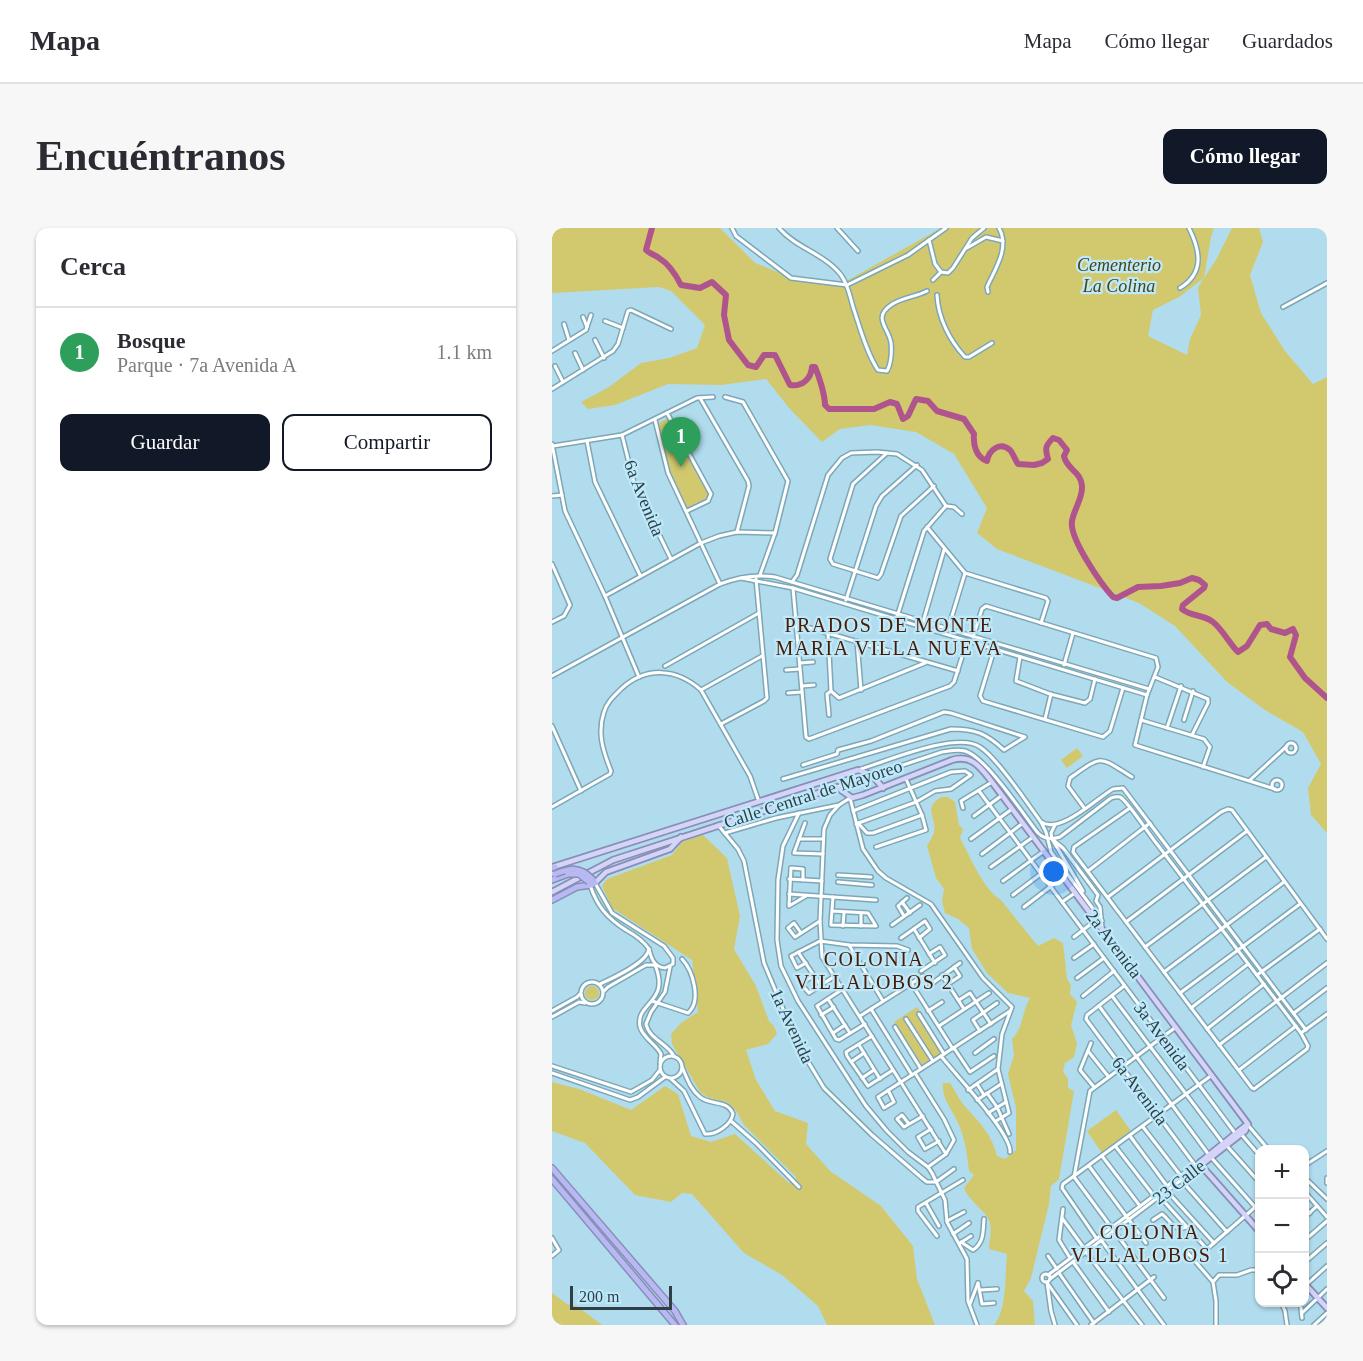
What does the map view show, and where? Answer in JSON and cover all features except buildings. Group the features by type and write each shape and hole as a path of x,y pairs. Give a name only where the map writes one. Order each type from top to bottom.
{"highway":[{"path":"553,872 578,868 584,871 592,882"},
{"path":"553,872 579,874 592,882"},
{"path":"552,900 578,886 592,882"},
{"path":"552,1168 675,1311 683,1325"},
{"path":"552,1179 675,1325"}],"main road":[{"name":"2a Avenida","path":"906,779 957,758 972,761 982,769 1247,1123"},
{"path":"858,770 872,775 883,788"},
{"name":"Calle Central de Mayoreo","path":"553,872 858,770"},
{"path":"837,787 851,798 906,779"},
{"name":"Calle Central de Mayoreo","path":"552,892 613,860 837,787"},
{"path":"592,882 606,872 670,849 681,837"},
{"name":"23 Calle","path":"1198,1164 1238,1134 1247,1123"},
{"name":"6a Avenida","path":"1198,1164 1255,1227"},
{"path":"1309,1289 1327,1308"}],"street":[{"path":"732,228 736,236 791,278 847,285 908,255 946,228"},
{"path":"779,228 786,236 811,251 840,274 847,285 861,333 878,370 886,371 890,364 891,343 882,321 884,311 893,303 927,291"},
{"path":"837,228 858,251"},
{"path":"929,240 935,264 941,272 948,273 972,238 984,228"},
{"path":"988,292 987,287 1003,253 1003,241 999,228"},
{"path":"1180,288 1194,275 1199,258 1198,249 1189,228"},
{"path":"965,249 986,237 1003,241"},
{"path":"933,280 941,272"},
{"path":"1282,306 1327,283"},
{"path":"937,295 938,310 953,344 965,357 969,357 992,343"},
{"path":"552,389 603,358 615,348 628,311 632,310 670,329"},
{"path":"552,351 587,329 591,315"},
{"path":"583,317 587,329"},
{"path":"605,321 623,328"},
{"path":"564,324 569,340"},
{"path":"595,340 603,358"},
{"path":"575,353 583,370"},
{"path":"555,366 563,382"},
{"path":"639,676 565,511 552,445 622,435 699,398 713,397"},
{"path":"724,397 743,402 788,481 775,533 760,575"},
{"path":"699,398 748,481 749,486 736,532"},
{"path":"666,413 711,491 710,499 686,512"},
{"path":"655,420 664,462 720,584"},
{"name":"6a Avenida","path":"622,435 634,483 671,559"},
{"path":"587,441 596,482 640,575"},
{"path":"792,582 797,575 828,475 838,462 852,453 888,453 904,457 916,465 946,505 954,507 962,514"},
{"path":"888,453 853,484 832,552 831,563 878,578 901,516 934,486"},
{"path":"844,604 876,506 882,496 916,465"},
{"path":"552,496 562,495"},
{"path":"897,620 927,527 946,505"},
{"path":"927,527 965,573 1046,598 1048,601 1041,623"},
{"path":"605,596 701,543 736,532 775,533"},
{"path":"923,622 944,550"},
{"path":"552,564 570,601 570,609 564,616 552,622"},
{"path":"946,634 965,573"},
{"path":"552,676 720,584 760,575 775,577 846,598 1095,677 1149,689"},
{"path":"797,575 800,585"},
{"path":"721,724 767,698 756,580 753,576"},
{"path":"741,578 793,588 994,650 1064,665 1147,695"},
{"path":"793,588 806,737 809,739 952,684 967,641"},
{"path":"974,637 984,607 1156,658 1158,667 1147,695 1135,741 1137,747 1275,789"},
{"path":"665,666 759,613"},
{"path":"796,624 958,671"},
{"path":"828,633 831,691 842,698 927,662"},
{"path":"1064,665 1073,633"},
{"path":"857,641 861,690"},
{"path":"994,650 981,699 1103,737 1110,731 1123,688"},
{"path":"1021,654 1016,681 1051,694 1083,703 1088,702 1095,677"},
{"path":"701,690 762,656"},
{"path":"800,663 813,662"},
{"path":"786,670 800,669"},
{"path":"552,807 610,774 601,738 605,709 611,698 626,684 639,676 663,672 691,681 701,690 750,776 758,799"},
{"path":"1154,676 1208,699 1192,735"},
{"path":"802,686 814,685"},
{"path":"1167,728 1181,686"},
{"path":"829,715 827,694 831,691"},
{"path":"1184,720 1192,691"},
{"path":"788,693 802,692"},
{"path":"1045,719 1051,694"},
{"path":"783,779 951,729 970,729 1006,750 1025,737 944,712 803,765"},
{"path":"1141,720 1192,735 1207,742 1210,747 1203,767"},
{"path":"553,729 581,791"},
{"path":"920,739 923,749"},
{"path":"858,770 956,741 980,746 993,759 1041,822 1049,839 1102,921"},
{"path":"1250,780 1287,746"},
{"name":"Calle Central de Mayoreo","path":"837,787 942,752 966,751 982,761 1038,833 1049,839"},
{"path":"813,755 822,769"},
{"path":"1085,809 1068,786 1068,782 1070,778 1094,761 1103,760 1132,777"},
{"path":"853,811 958,770 970,775 951,789 935,791 916,802 857,824"},
{"path":"876,847 926,830 906,779"},
{"path":"963,808 961,801 992,782"},
{"path":"1041,822 1047,826 1055,825 1074,816 1110,791 1120,788 1125,790 1306,1030"},
{"name":"3a Avenida","path":"979,791 1199,1084 1238,1134 1255,1151"},
{"path":"974,816 1002,795"},
{"path":"1049,839 1060,837 1111,798 1116,796 1123,799 1130,808 1144,828 1296,1026 1308,1047 1253,1089 1073,852 1074,847 1130,808"},
{"path":"725,833 839,805 851,798 863,849 878,871 931,904 964,954 983,978 1010,1004 1011,1010 1002,1034 998,1069 1009,1113 996,1121"},
{"path":"839,805 827,819 823,839 820,921 822,957 946,1154"},
{"path":"1108,897 1228,808 1232,810 1327,939"},
{"path":"971,839 1012,809"},
{"path":"799,813 783,846 778,880 777,940 781,966 798,1001 866,1106 908,1152 928,1167 942,1192 947,1221 968,1265 967,1295 977,1325"},
{"path":"857,824 867,832 873,833 922,815"},
{"path":"1074,816 1078,823"},
{"path":"805,823 794,853 823,854"},
{"path":"982,854 1023,823"},
{"path":"1088,871 1150,823"},
{"name":"1a Avenida","path":"718,824 740,852 746,865 766,968 798,1045 821,1084 872,1135 923,1179 927,1182 936,1182"},
{"path":"1055,825 1049,839 1051,852 1091,902"},
{"path":"1126,922 1247,831"},
{"path":"991,867 1033,837"},
{"path":"799,839 823,839"},
{"path":"1049,839 1063,848 1098,895 1096,901 1100,907 1103,929"},
{"path":"1003,881 1044,851"},
{"path":"1145,947 1266,858"},
{"path":"1013,895 1054,864"},
{"path":"803,880 802,868 790,868 790,907 807,896"},
{"path":"838,875 871,877"},
{"path":"863,877 863,884"},
{"path":"1024,907 1064,877"},
{"path":"789,879 822,881"},
{"path":"592,882 612,913 669,952 674,961 670,967 665,992 647,1018 647,1028 681,1062 691,1087 699,1096 730,1108 733,1114 731,1121 713,1134 705,1134 684,1091 671,1079 665,1077 660,1070 661,1057 658,1049 645,1036 640,1026 641,1016 652,1001 660,984 656,965 649,949 642,940 606,916 597,903 592,882"},
{"path":"838,882 872,885"},
{"path":"1164,972 1284,882"},
{"path":"1062,902 1075,892"},
{"path":"789,894 876,900"},
{"path":"831,911 868,914 876,926 831,925 831,911 833,897"},
{"path":"903,915 898,906 907,898"},
{"path":"902,902 909,911"},
{"path":"1180,993 1300,903"},
{"path":"892,925 920,905"},
{"path":"843,926 844,912"},
{"path":"861,913 861,927"},
{"path":"1074,937 1095,920"},
{"path":"801,933 794,923 788,927 794,937 801,933 820,921"},
{"path":"901,938 925,921 930,928 919,938"},
{"path":"914,929 935,963"},
{"path":"1257,975 1320,929"},
{"path":"806,963 797,968 790,957 820,941 849,945 897,946 908,950"},
{"path":"1074,958 1094,944"},
{"path":"849,945 883,1001"},
{"path":"860,1016 911,983 945,955 938,947 929,954"},
{"path":"600,984 642,961 649,949"},
{"path":"798,952 821,986"},
{"path":"1077,978 1104,958"},
{"path":"652,1001 688,1013 694,1006 690,970 682,959"},
{"path":"930,985 960,963"},
{"path":"1219,1045 1327,963"},
{"path":"1191,1008 1248,964"},
{"path":"552,1017 579,1002 598,1002 608,987 646,965 670,967"},
{"path":"948,984 960,976 954,967"},
{"path":"1083,996 1114,971"},
{"path":"814,975 802,983 809,993 835,976"},
{"path":"942,975 965,1009"},
{"path":"552,1011 577,997 586,983 593,981 600,984 603,993"},
{"path":"911,983 970,1072 994,1056"},
{"path":"1207,1029 1264,984"},
{"path":"1124,986 1099,1006 1210,1156 1255,1206"},
{"path":"1294,1013 1327,988"},
{"path":"843,990 817,1006 837,1040 865,1024"},
{"path":"580,992 582,999 587,1003"},
{"path":"959,1000 970,993 991,1024"},
{"path":"939,1026 988,993"},
{"path":"1112,996 1225,1144 1255,1177"},
{"path":"828,999 850,1033"},
{"path":"928,1011 942,1002"},
{"path":"980,1031 973,1020 997,1003"},
{"name":"6a Avenida","path":"1099,1006 1085,1017 1158,1116 1198,1164"},
{"path":"821,1015 834,1007"},
{"path":"871,1009 944,1119 954,1140 946,1154 928,1167"},
{"path":"888,1090 894,1102 884,1108 877,1098 888,1090 991,1024 1011,1010"},
{"path":"919,1014 942,1055 968,1090 996,1121 1010,1146 1010,1152"},
{"path":"1301,1033 1327,1014"},
{"path":"906,1019 933,1062"},
{"path":"833,1033 845,1025"},
{"path":"1239,1070 1296,1026"},
{"path":"895,1027 921,1069"},
{"path":"1164,1298 1153,1279 1112,1230 1074,1176 1088,1093 1176,1027"},
{"path":"872,1036 846,1054 868,1086 893,1070"},
{"path":"975,1053 994,1039"},
{"path":"1090,1043 1080,1069 1094,1087"},
{"path":"859,1045 879,1079"},
{"path":"1088,1050 1108,1076"},
{"path":"851,1062 864,1053"},
{"path":"660,1063 665,1058 674,1056"},
{"path":"552,1066 631,1092 652,1080 660,1070"},
{"path":"671,1079 679,1075 682,1067"},
{"path":"558,1075 562,1074 563,1069"},
{"path":"968,1090 998,1069"},
{"path":"862,1078 874,1070"},
{"path":"552,1073 630,1100 638,1097 665,1077"},
{"path":"574,1081 573,1077 577,1073"},
{"path":"1164,1325 1099,1240 1062,1186 1212,1075"},
{"path":"977,1084 997,1107 1009,1134"},
{"path":"977,1100 1001,1084"},
{"path":"988,1113 1006,1102"},
{"path":"909,1124 923,1116"},
{"path":"731,1121 799,1187"},
{"name":"2a Avenida","path":"1247,1123 1266,1145"},
{"path":"1143,1126 1181,1178 1227,1232"},
{"path":"931,1129 918,1137 918,1140 926,1149 939,1141"},
{"path":"1130,1136 1167,1189 1215,1244"},
{"path":"1116,1147 1154,1196"},
{"path":"1309,1163 1327,1151"},
{"path":"1102,1156 1140,1206"},
{"name":"23 Calle","path":"1128,1218 1140,1206 1167,1189 1198,1164"},
{"path":"1089,1166 1146,1243"},
{"path":"936,1182 954,1169"},
{"path":"937,1236 918,1207 963,1180"},
{"path":"1309,1181 1327,1199"},
{"name":"23 Calle","path":"1048,1280 1128,1218 1160,1197 1167,1189"},
{"path":"1323,1195 1327,1191"},
{"path":"1309,1196 1327,1219 1309,1236"},
{"path":"1160,1197 1207,1249 1255,1208"},
{"path":"926,1203 939,1226"},
{"path":"1310,1213 1317,1206"},
{"path":"1064,1209 1059,1242 1109,1312"},
{"path":"947,1221 964,1212"},
{"path":"1153,1220 1161,1214 1174,1227 1182,1229 1186,1227"},
{"path":"1062,1218 1142,1325"},
{"path":"959,1243 973,1250 980,1246 984,1219"},
{"path":"952,1234 969,1223"},
{"path":"959,1243 971,1236"},
{"path":"552,1238 557,1244 558,1253 552,1256"},
{"path":"1309,1259 1327,1243"},
{"path":"1188,1252 1213,1282 1216,1325"},
{"path":"1048,1256 1093,1324 1153,1279"},
{"path":"1309,1282 1327,1266"},
{"path":"1213,1282 1219,1275 1237,1275 1255,1270"},
{"path":"1048,1280 1052,1318 1055,1325"},
{"path":"1048,1280 1077,1325"},
{"path":"969,1305 978,1283 982,1304 994,1303"},
{"path":"980,1290 997,1289"},
{"path":"1302,1313 1327,1289"},
{"path":"1284,1307 1287,1325"},
{"path":"1314,1325 1327,1313"}],"green space":[{"name":"Cementerio La Colina","path":"552,228 720,228 755,263 800,281 841,284 941,228 1214,228 1204,278 1232,228 1259,228 1263,242 1250,275 1261,313 1285,351 1313,384 1327,377 1327,833 1311,815 1308,788 1321,764 1303,732 1265,710 1227,682 1175,626 1139,603 997,549 977,533 987,508 954,454 916,432 870,425 840,429 822,442 790,409 766,379 721,385 668,384 615,405 588,409 581,402 609,387 641,363 669,358 697,348 705,325 671,291 659,287 552,293","holes":["1204,278 1198,288 1201,315 1190,339 1187,355 1148,336 1153,310 1179,297"]},
{"path":"667,419 709,495 704,501 688,508 669,472 658,426 660,422"},
{"path":"1077,748 1083,756 1067,768 1061,760"},
{"path":"941,797 948,797 955,802 959,825 963,829 960,838 989,888 1038,946 1054,938 1063,943 1067,979 1071,985 1070,994 1077,1002 1071,1025 1077,1044 1074,1057 1065,1063 1063,1072 1068,1078 1068,1088 1074,1091 1059,1179 1051,1186 1049,1204 1031,1278 1024,1291 1033,1301 1035,1325 994,1325 1003,1301 1007,1254 989,1249 990,1223 964,1188 974,1175 969,1171 962,1134 945,1099 943,1088 943,1083 950,1083 961,1102 988,1134 997,1156 1005,1159 1016,1150 1016,1108 1008,1074 1014,1055 1012,1039 1016,1035 1030,998 1008,993 987,973 972,949 969,928 958,919 945,913 942,901 944,889 936,878 927,846 934,832 932,805"},
{"path":"703,835 727,858 740,916 734,949 756,986 769,1021 777,1034 768,1044 746,1050 756,1080 775,1111 808,1123 806,1144 830,1171 881,1206 913,1246 917,1279 935,1325 827,1325 818,1306 782,1275 744,1253 692,1194 682,1193 671,1202 635,1195 585,1143 552,1131 552,1082 579,1089 631,1110 665,1086 678,1094 691,1136 711,1142 735,1134 789,1183 797,1178 744,1125 737,1112 727,1102 709,1098 700,1092 672,1044 671,1034 681,1023 698,1012 692,960 612,908 602,886 607,879 672,855 682,842"},
{"path":"589,986 595,986 599,993 595,1000 589,1000 585,996 585,990"},
{"path":"917,1007 945,1052 923,1066 894,1022"},
{"path":"1116,1110 1131,1131 1102,1153 1087,1131"},
{"path":"552,1293 567,1304 577,1306 602,1325 552,1325"}],"waterway":[{"path":"652,228 646,250 666,263 681,285 700,288 712,282 726,295 724,315 729,340 748,365 756,367 764,355 775,355 790,385 798,385 805,381 812,367 815,367 822,386 825,405 829,409 874,409 890,402 897,404 903,419 908,416 916,399 928,401 937,411 964,419 974,434 978,454 987,461 993,450 1002,446 1010,450 1018,464 1042,463 1048,459 1046,450 1048,443 1053,438 1059,440 1067,450 1065,460 1079,477 1082,486 1072,521 1075,538 1094,572 1113,597 1117,598 1138,587 1180,583 1192,578 1199,580 1205,585 1204,588 1183,605 1182,609 1213,622 1238,652 1247,646 1260,625 1267,624 1271,629 1285,633 1293,629 1296,635 1290,657 1305,678 1327,698"}],"place":[{"name":"Bosque","path":"681,467"}],"district":[{"name":"PRADOS DE MONTE MARIA VILLA NUEVA","path":"889,636"},
{"name":"COLONIA VILLALOBOS 2","path":"874,970"},
{"name":"COLONIA VILLALOBOS 1","path":"1150,1244"}]}
